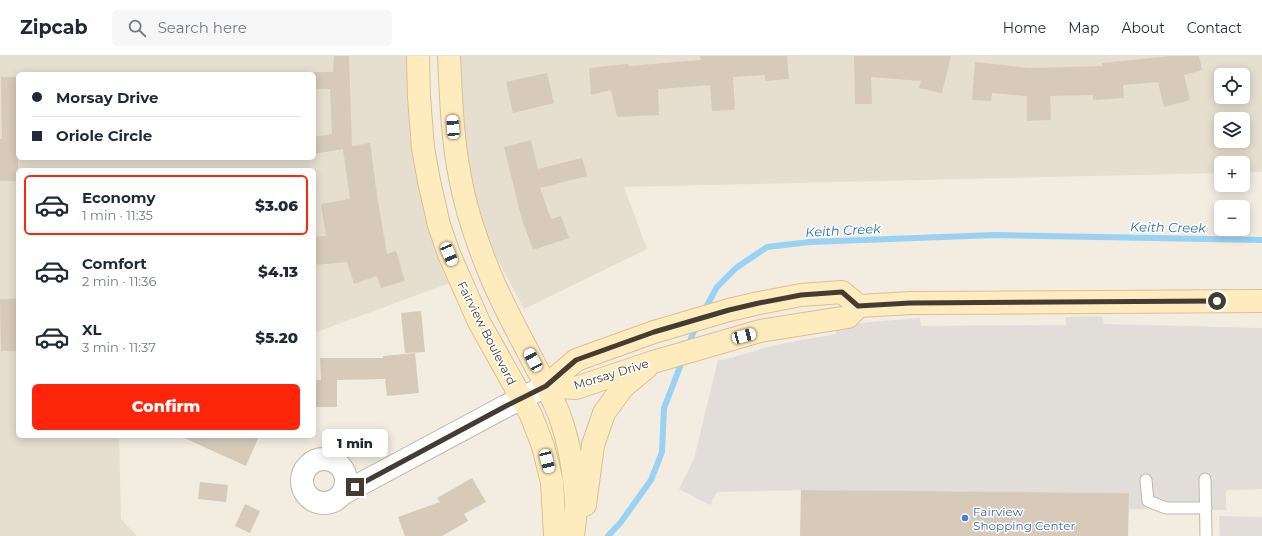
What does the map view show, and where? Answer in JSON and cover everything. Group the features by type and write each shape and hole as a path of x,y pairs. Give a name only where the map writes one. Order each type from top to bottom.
{"street":[{"name":"Fairview Boulevard","path":"418,56 420,117 423,148 439,225 449,254 479,322 531,415 543,446 552,482 555,534 557,536"},
{"path":"449,56 452,120 460,178 486,266 561,419 572,459 576,502 573,536"},
{"name":"Morsay Drive","path":"842,292 858,306 848,317 776,328 727,340 653,362 576,388 546,386 576,360 654,332 729,310 801,295 842,292"},
{"path":"858,306 942,303 1262,301"},
{"path":"578,536 584,516 593,445 604,413 624,387 653,362"},
{"path":"342,494 546,386"}],"lane":[{"path":"1205,479 1206,536"},
{"path":"1146,480 1148,501 1166,508 1206,508"}],"shaded area":[{"path":"0,56 412,56 452,282 316,332 316,168 16,168 16,438 119,438 121,519 137,536 0,536"},
{"path":"457,56 1262,56 1262,172 1250,172 1250,156 1214,156 1214,173 624,187 647,249 524,309 489,243 473,198 461,148"},
{"path":"1102,316 1104,324 1262,328 1262,489 1226,490 1226,510 1129,509 1129,493 801,490 717,492 710,505 679,489 694,459 718,360 727,359 775,345 836,334 836,325 920,318 921,326 1066,325 1066,317"},
{"path":"1219,516 1262,517 1262,536 1220,536"}],"building":[{"path":"334,56 349,56 352,146 370,143 387,254 396,251 405,281 381,288 377,276 354,284 347,262 316,265 316,237 326,236 321,204 350,199 343,149 316,154 316,137 332,134 330,89 316,89 316,72 333,72"},
{"path":"700,56 787,56 789,79 765,81 765,75 733,77 735,110 712,111 710,85 658,89 659,115 617,117 611,90 591,95 589,68 628,64 629,66 701,60"},
{"path":"854,56 951,56 942,93 919,88 921,81 871,77 872,104 855,104"},
{"path":"1171,56 1199,56 1202,70 1184,75 1190,100 1164,107 1158,82 1123,85 1124,98 1093,100 1093,95 1050,96 1051,120 1027,121 1027,96 992,93 991,101 972,100 975,62 1030,68 1102,66 1102,63"},
{"path":"547,73 554,103 513,113 506,82"},
{"path":"1,77 16,77 16,160 18,160 18,168 16,168 16,181 0,181 0,139 2,139"},
{"path":"531,140 538,169 582,158 587,176 540,188 551,219 561,216 569,238 533,250 521,216 504,147"},
{"path":"0,299 16,299 16,351 1,351"},
{"path":"421,311 425,352 405,353 401,313"},
{"path":"415,353 419,393 387,396 385,379 337,380 337,407 316,407 316,380 321,380 320,358 383,358 383,356"},
{"path":"184,438 258,438 246,466"},
{"path":"472,478 486,502 464,514 468,521 442,536 405,536 398,517 440,502 437,498"},
{"path":"200,482 228,485 226,502 198,499"},
{"name":"Fairview Shopping Center","path":"801,490 1129,493 1128,536 800,536"},
{"path":"245,504 260,511 250,533 235,526"}],"waterway":[{"name":"Keith Creek","path":"704,311 717,287 736,268 767,247 810,242 995,235 1262,240"},
{"name":"Keith Creek","path":"688,347 693,333 698,326"},
{"name":"Keith Creek","path":"608,536 621,522 651,480 662,452 664,408 683,359"}],"place":[{"name":"Fairview Shopping Center","path":"965,518"}],"route":[{"path":"355,487 546,386 576,360 603,349 654,332 729,310 759,303 801,295 842,292 858,306 910,303 1217,301"}]}
